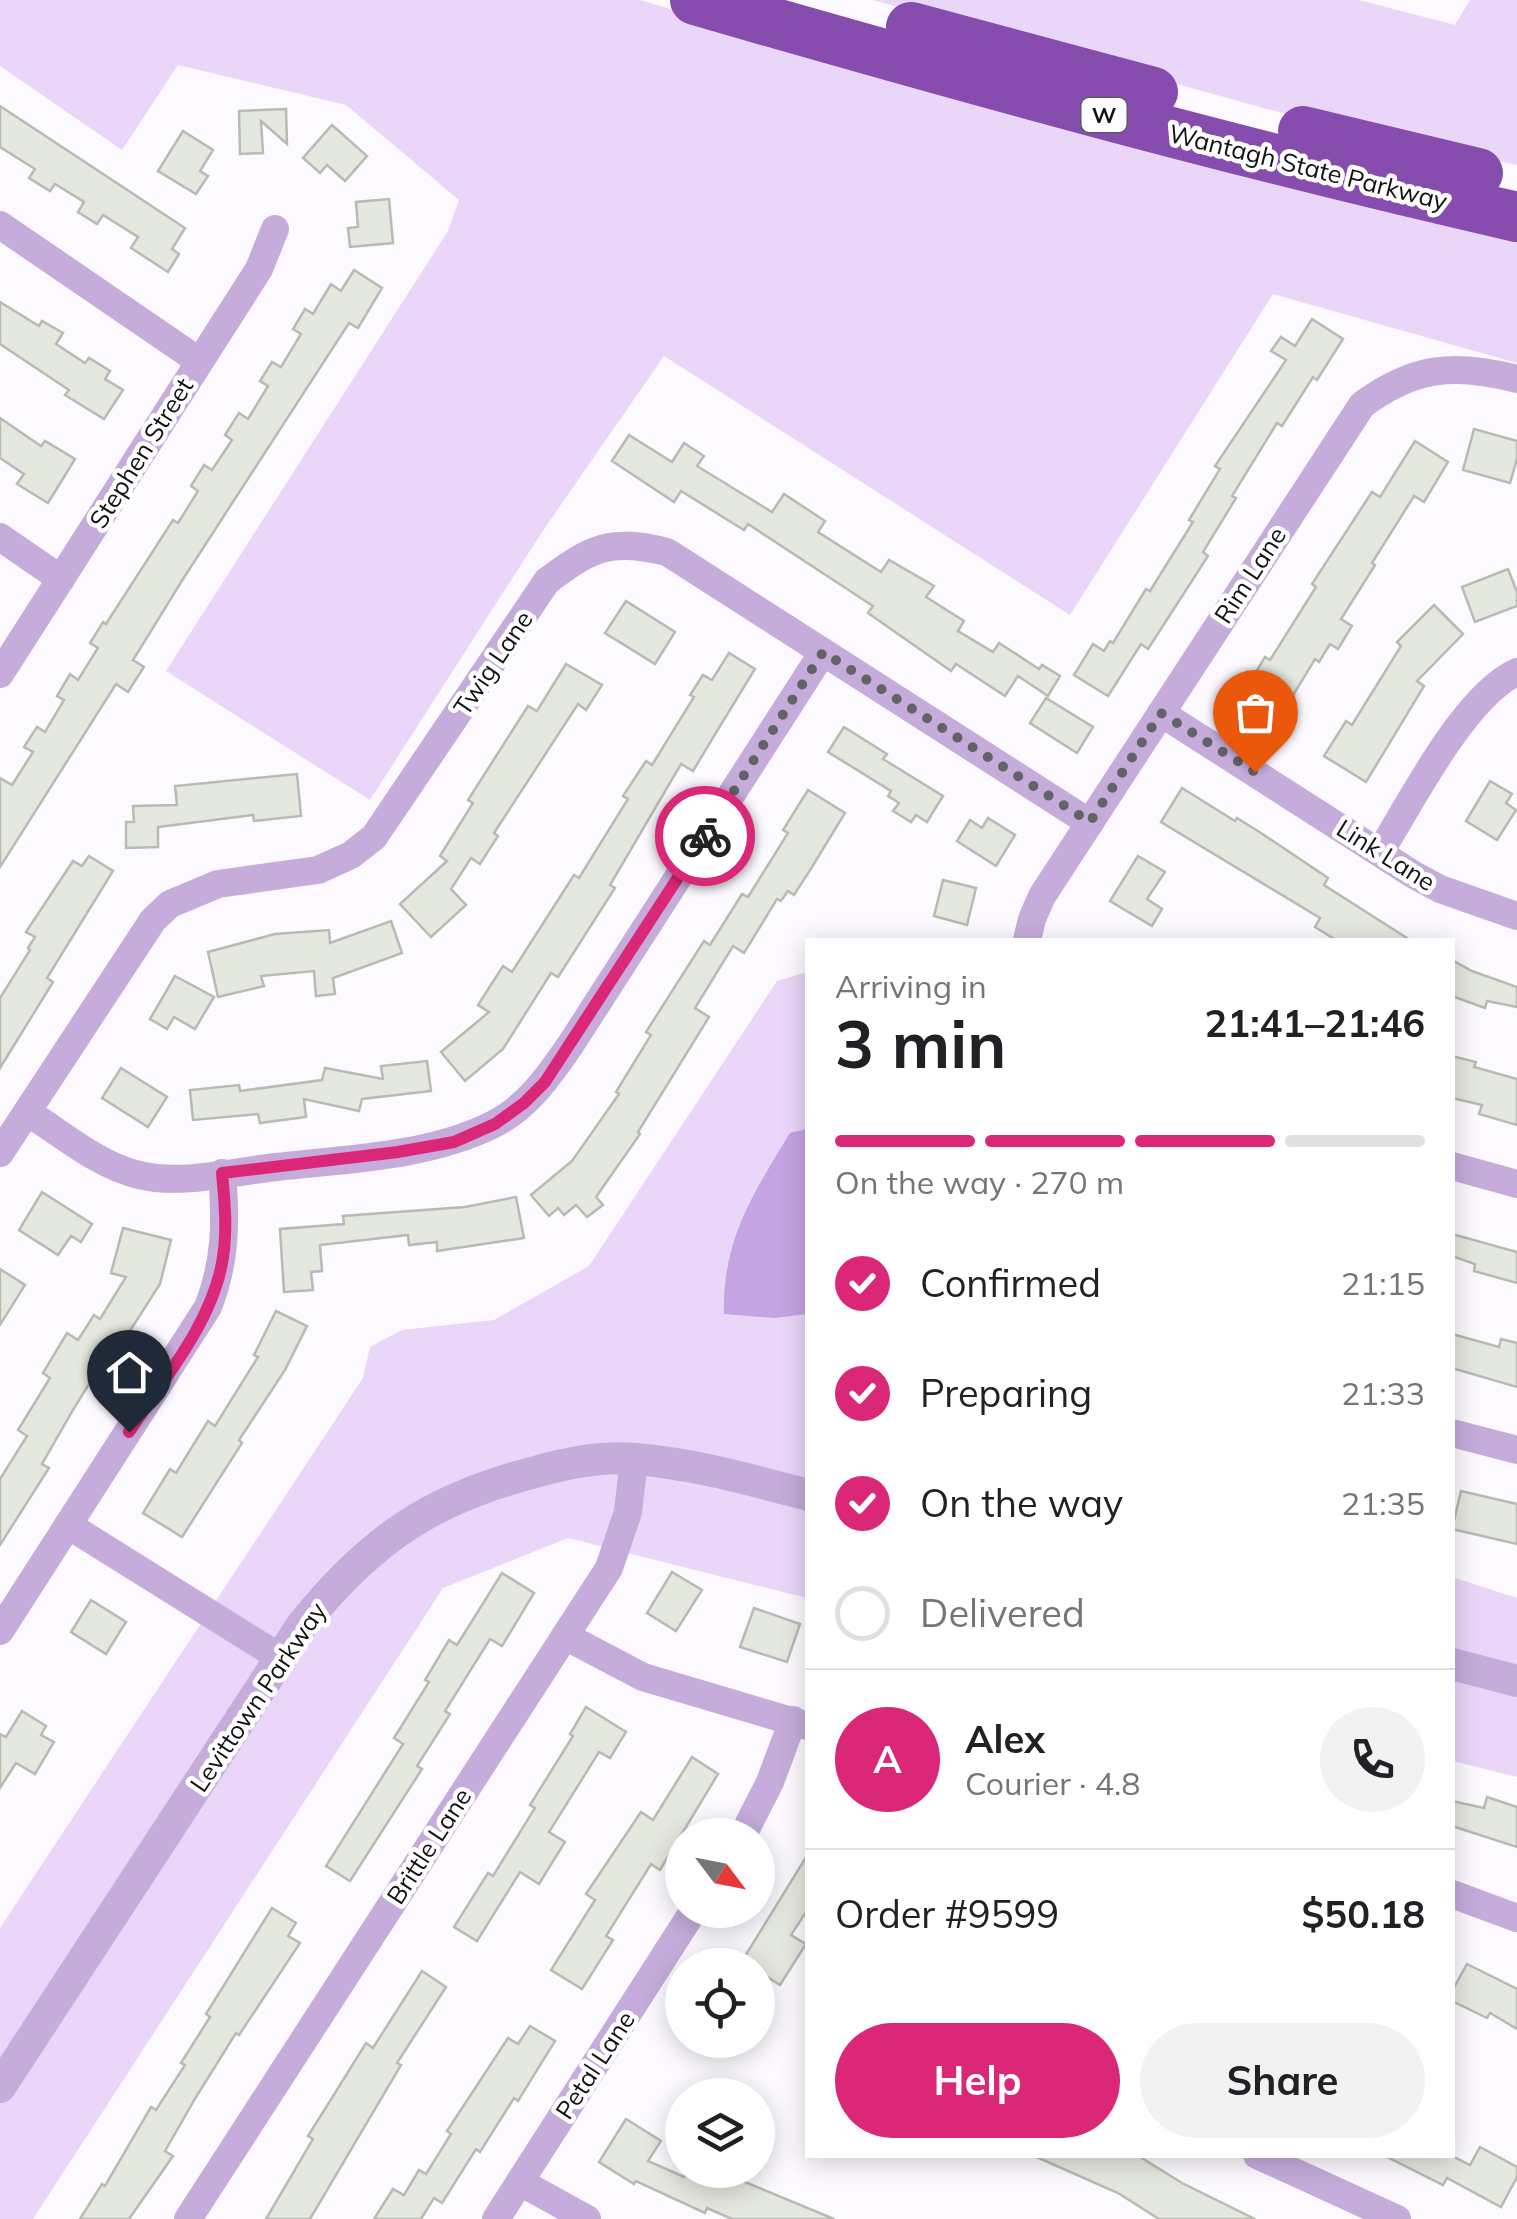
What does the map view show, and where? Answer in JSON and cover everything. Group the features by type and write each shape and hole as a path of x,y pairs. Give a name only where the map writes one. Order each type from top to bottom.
{"highway":[{"name":"Wantagh State Parkway","path":"695,0 992,86 1367,183 1517,217"},
{"name":"Wantagh State Parkway","path":"817,0 1352,144 1517,182"}],"street":[{"path":"0,225 199,361"},
{"name":"Stephen Street","path":"0,674 259,270 274,230"},
{"name":"Rim Lane","path":"1027,938 1042,896 1362,406 1386,388 1427,371 1458,368 1517,380"},
{"path":"0,538 61,579"},
{"name":"Twig Lane","path":"0,1154 135,942 170,904 218,884 318,870 351,855 374,837 547,581 580,555 617,544 667,552 1090,822"},
{"path":"27,1112 103,1160 138,1175 184,1178 398,1152 454,1142 495,1124 545,1082 823,652"},
{"path":"1380,852 1463,721 1489,689 1517,672"},
{"name":"Link Lane","path":"1161,713 1440,889 1517,916"},
{"path":"1455,1167 1517,1184"},
{"path":"0,1632 208,1306 224,1248 222,1173"},
{"path":"1455,1435 1517,1450"},
{"name":"Levittown Parkway","path":"0,2086 282,1658 338,1581 370,1552 442,1503 502,1480 601,1458 634,1458 708,1470 805,1494"},
{"name":"Brittle Lane","path":"188,2219 609,1568 628,1512 634,1458"},
{"path":"68,1525 282,1658"},
{"path":"565,1636 643,1677 800,1723 752,1818"},
{"path":"1455,1665 1517,1681"},
{"path":"1455,1895 1517,1918"},
{"name":"Petal Lane","path":"496,2219 682,1928"},
{"path":"1264,2158 1397,2219"},
{"path":"520,2182 587,2219"}],"shaded area":[{"path":"0,0 640,0 997,106 1517,235 1517,363 1273,294 1070,615 664,356 542,532 370,800 166,671 448,231 459,200 346,105 178,65 122,150 0,66"},
{"path":"873,0 1359,0 1455,25 1470,0 1517,0 1517,165 1315,122"},
{"path":"805,973 805,1597 568,1538 443,1588 33,2219 0,2219 0,1928 363,1378 370,1347 402,1330 494,1320 589,1266 777,981"},
{"path":"805,1129 805,1314 775,1318 724,1314 734,1240 790,1133"},
{"path":"1455,1578 1517,1598 1517,1777 1455,1762"}],"building":[{"path":"0,106 185,228 172,249 179,254 168,272 131,248 138,237 103,215 97,224 78,212 84,202 55,184 50,191 29,178 35,169 0,147"},
{"path":"286,109 287,144 261,121 263,153 240,154 239,111"},
{"path":"332,125 367,156 345,181 327,165 320,173 303,158"},
{"path":"183,131 213,150 200,171 208,176 196,194 158,171"},
{"path":"389,199 393,243 350,247 348,228 358,227 356,202"},
{"path":"354,270 382,288 358,328 349,323 183,579 133,660 144,667 128,692 116,684 0,867 0,778 12,785 33,752 24,747 37,727 45,732 64,700 57,696 70,674 78,680 98,648 90,643 173,520 178,523 198,491 191,486 204,465 212,470 232,440 225,435 239,413 248,419 268,386 260,381 272,362 281,367 301,334 293,329 305,309 313,314 331,284 341,291"},
{"path":"0,302 39,326 42,321 63,333 56,344 85,363 89,358 110,371 105,379 123,390 104,419 65,395 69,390 0,344"},
{"path":"1312,319 1343,339 1282,426 1277,423 1232,496 1236,498 1203,552 1208,556 1148,649 1141,644 1108,696 1074,675 1093,644 1104,651 1110,641 1113,643 1146,589 1150,591 1193,522 1189,520 1220,469 1215,466 1286,360 1271,351 1281,337 1295,346"},
{"path":"0,418 41,446 45,441 75,459 48,503 17,484 24,474 0,458"},
{"path":"1474,429 1517,441 1510,483 1463,470"},
{"path":"629,435 672,462 684,443 704,456 697,466 772,512 784,494 825,521 818,532 881,572 889,560 934,586 926,597 964,621 958,631 993,652 999,643 1039,669 1042,665 1060,676 1048,696 1018,676 1005,696 956,664 951,671 868,613 873,606 748,524 744,530 681,491 674,502 612,461"},
{"path":"1415,441 1448,462 1424,502 1414,496 1372,563 1375,565 1341,619 1352,626 1338,649 1330,644 1319,662 1315,659 1278,720 1241,697 1265,657 1270,660 1316,587 1312,584 1372,492 1380,497"},
{"path":"1508,569 1517,592 1517,606 1475,622 1462,587"},
{"path":"626,601 675,632 655,664 605,633"},
{"path":"1434,605 1463,634 1417,681 1424,686 1366,782 1324,756 1346,721 1352,725 1401,646 1397,642"},
{"path":"729,653 755,669 693,771 681,764 610,885 615,888 558,977 551,973 503,1049 465,1081 441,1052 489,1012 478,1005 503,966 512,972 574,875 579,878 628,799 623,796 646,761 652,765 694,697 690,695 703,675 712,680"},
{"path":"566,664 602,685 586,710 578,704 494,833 498,836 480,864 471,858 451,889 466,905 431,937 400,904 447,861 440,856 473,803 468,800 528,706 537,711"},
{"path":"1046,698 1093,727 1077,753 1030,723"},
{"path":"844,727 887,754 883,759 943,796 927,822 916,815 911,822 893,811 899,803 888,796 891,791 828,752"},
{"path":"297,774 301,816 254,821 253,815 158,827 158,847 126,848 126,822 134,822 133,806 177,805 175,786"},
{"path":"1490,781 1512,794 1506,803 1516,810 1497,840 1466,821"},
{"path":"1182,788 1261,833 1328,878 1324,885 1407,938 1333,938 1315,927 1320,918 1161,822"},
{"path":"808,790 845,813 794,895 788,891 781,901 777,899 744,953 733,946 695,1008 709,1017 640,1134 596,1197 603,1205 587,1217 576,1205 564,1215 558,1208 549,1216 531,1195 572,1161 619,1094 616,1092 651,1035 646,1032 704,941 710,945 742,894 748,897 788,833 783,830"},
{"path":"988,818 1015,835 996,866 957,841 970,820 982,828"},
{"path":"89,856 113,871 47,978 53,982 0,1068 0,998 30,950 35,937 26,932 73,861 82,866"},
{"path":"1138,856 1165,872 1147,899 1162,909 1152,926 1110,901"},
{"path":"943,880 976,888 967,925 934,916"},
{"path":"391,921 402,953 333,978 335,994 316,996 314,971 261,976 264,986 218,997 208,952 275,934 329,930 330,943"},
{"path":"1455,962 1517,987 1517,1007 1487,1001 1485,1008 1455,997"},
{"path":"175,976 214,997 195,1029 174,1017 167,1029 150,1019"},
{"path":"1455,1057 1476,1062 1474,1067 1517,1079 1517,1125 1479,1114 1482,1105 1455,1099"},
{"path":"427,1061 431,1091 362,1099 359,1111 304,1099 306,1117 260,1123 258,1114 193,1120 190,1090 239,1085 240,1091 322,1080 325,1068 383,1079 381,1066"},
{"path":"121,1068 167,1097 148,1127 102,1098"},
{"path":"42,1192 92,1224 81,1242 71,1236 58,1255 19,1230"},
{"path":"516,1197 524,1238 437,1251 437,1242 409,1245 408,1235 320,1245 322,1271 311,1272 313,1290 284,1292 280,1229 344,1224 343,1216 465,1207"},
{"path":"123,1228 171,1240 160,1284 119,1348 113,1345 73,1410 42,1464 49,1468 0,1545 0,1479 27,1436 18,1430 50,1378 43,1373 67,1333 78,1340 94,1315 100,1319 126,1277 111,1273"},
{"path":"1455,1235 1517,1252 1517,1283 1474,1271 1475,1264 1455,1257"},
{"path":"0,1269 25,1285 0,1325"},
{"path":"276,1311 307,1326 285,1370 239,1440 242,1443 182,1537 143,1513 170,1469 176,1473 208,1421 215,1426 258,1357 254,1355"},
{"path":"1455,1335 1499,1347 1501,1339 1517,1343 1517,1387 1455,1369"},
{"path":"1461,1491 1517,1504 1517,1544 1455,1530"},
{"path":"672,1572 702,1590 676,1631 647,1613"},
{"path":"502,1573 534,1593 502,1646 490,1639 445,1711 450,1714 417,1766 422,1769 350,1881 326,1866 403,1744 394,1738 429,1682 425,1680 449,1640 457,1645"},
{"path":"91,1600 126,1622 106,1654 71,1632"},
{"path":"754,1608 800,1624 787,1662 740,1647"},
{"path":"586,1707 626,1732 610,1758 599,1752 549,1832 565,1842 539,1884 520,1872 477,1941 454,1927 488,1873 493,1876 535,1808 530,1805 573,1736 570,1734"},
{"path":"22,1711 46,1726 41,1735 54,1742 35,1774 16,1763 0,1788 0,1734 6,1737"},
{"path":"692,1757 718,1774 691,1818 665,1818 665,1862 660,1870 651,1864 606,1936 613,1940 582,1989 551,1970 595,1900 586,1894 641,1812 653,1820"},
{"path":"1487,1797 1517,1807 1517,1847 1455,1827 1455,1802 1484,1808"},
{"path":"805,1859 805,1914 791,1935 805,1946 780,1985 775,1982 775,1948 750,1948 762,1928 775,1928 775,1908"},
{"path":"272,1908 296,1923 288,1936 300,1943 196,2097 165,2151 173,2156 129,2219 80,2219 102,2184 105,2186 151,2107 156,2110 185,2065 181,2063 210,2017 206,2014"},
{"path":"1467,1964 1517,1989 1517,2029 1490,2013 1487,2018 1455,2002 1455,1986"},
{"path":"422,1971 446,1987 397,2063 401,2065 310,2219 266,2219 313,2139 308,2136 366,2043 373,2048"},
{"path":"530,2026 555,2041 518,2101 514,2098 442,2203 434,2198 421,2219 374,2219 393,2189 404,2195 419,2170 426,2174 451,2134 447,2131 508,2038 518,2044"},
{"path":"626,2119 661,2141 648,2161 665,2169 665,2188 759,2188 834,2219 732,2219 707,2208 705,2213 636,2181 634,2184 599,2162"},
{"path":"1480,2147 1517,2167 1517,2177 1501,2207 1447,2178 1443,2185 1389,2158 1455,2158 1470,2165"},
{"path":"1039,2158 1142,2158 1255,2219 1159,2219 1118,2193"}],"way so far":[{"path":"705,836 823,652 1090,822 1161,713 1255,772"}],"route":[{"path":"129,1432 189,1339 216,1285 226,1218 222,1173 454,1142 495,1124 545,1082 705,836"}]}
